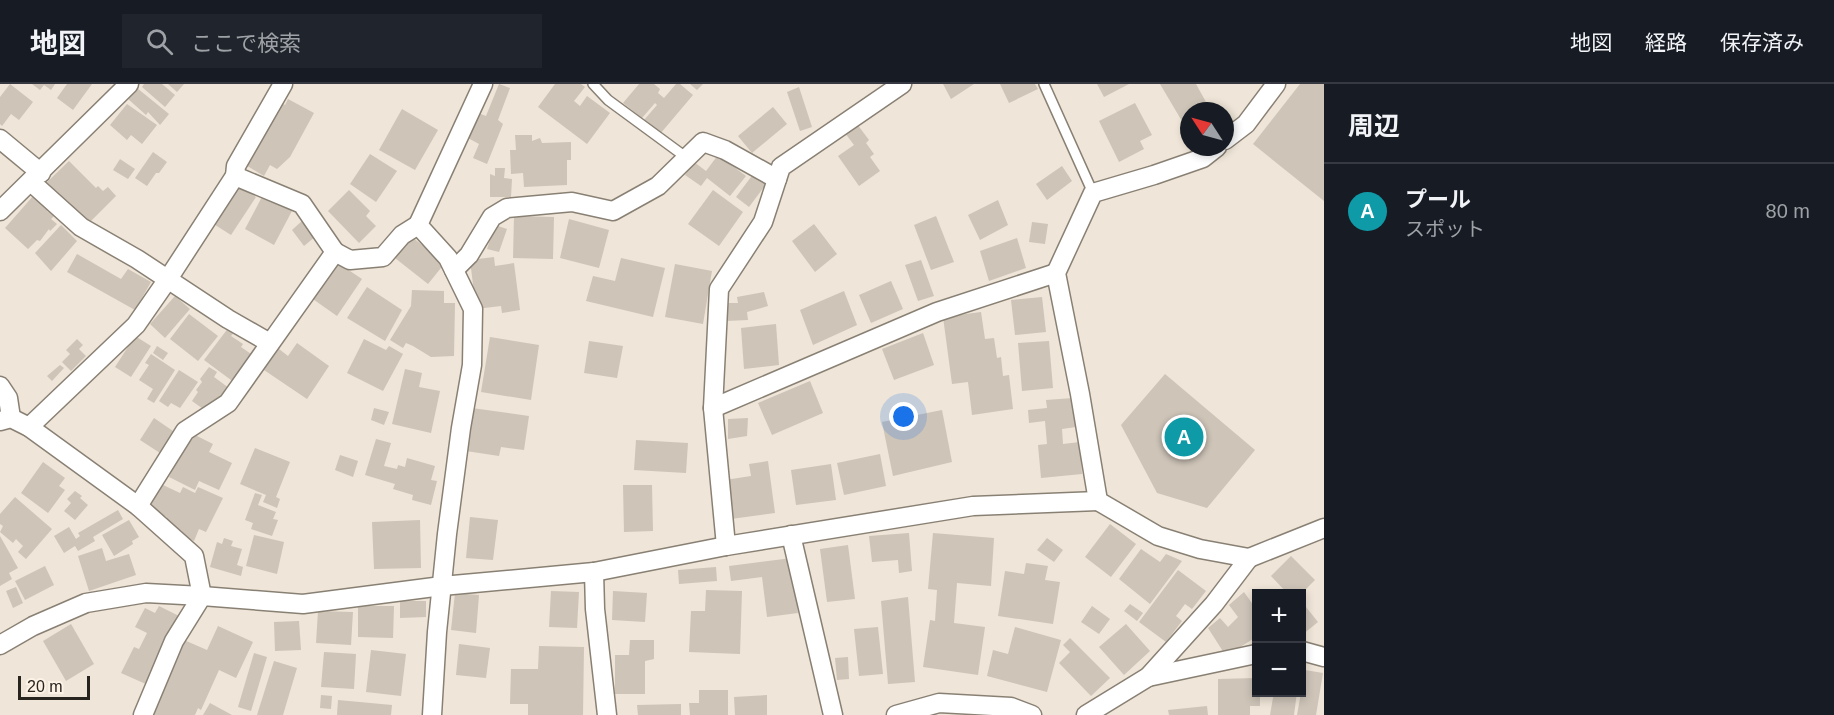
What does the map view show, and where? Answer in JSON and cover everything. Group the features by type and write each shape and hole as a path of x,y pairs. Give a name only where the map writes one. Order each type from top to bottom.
{"street":[{"path":"0,212 129,84"},
{"path":"28,427 136,325 235,176 236,166 283,84"},
{"path":"235,176 302,204 335,252 350,260 383,257 402,235 418,225 483,84"},
{"path":"726,546 714,408 718,289 763,222 781,166 902,84"},
{"path":"1234,133 1246,123 1276,84"},
{"path":"0,139 81,227 137,259 198,301 270,343"},
{"path":"454,270 469,255 492,217 507,208 572,202 613,211 658,186 703,142 725,150 777,179"},
{"path":"1098,501 1056,273 1093,193 1154,175 1206,156"},
{"path":"418,225 448,258 473,309 472,365 461,428 442,586 432,715"},
{"path":"138,506 186,431 228,403 335,252"},
{"path":"714,408 937,312 1056,273"},
{"path":"0,386 8,398 5,419 28,427 138,506 194,556 202,596 174,641 143,715"},
{"path":"0,645 33,626 86,603 146,593 303,604 442,586 594,572 726,546 973,506 1098,501 1158,536 1200,549 1248,558"},
{"path":"1086,715 1148,677 1214,604 1248,558 1324,528"},
{"path":"792,536 833,715"},
{"path":"594,572 595,609 607,715"},
{"path":"1148,677 1252,655"},
{"path":"896,715 939,703 1011,707 1032,715"}],"lane":[{"path":"593,84 608,100 687,158"},
{"path":"1044,84 1093,193"}],"building":[{"path":"10,84 33,102 19,120 11,114 2,126 0,124 0,97"},
{"path":"32,84 55,84 51,90 44,85 40,90"},
{"path":"67,84 92,84 73,110 57,98"},
{"path":"144,84 162,84 175,95 165,107 142,87"},
{"path":"168,84 184,84 177,92"},
{"path":"499,84 510,88 498,120 503,124 487,164 473,158 479,144 468,138 478,113 486,116"},
{"path":"555,84 581,84 585,87 574,101 580,106 587,96 610,113 587,144 538,107"},
{"path":"639,84 654,84 660,89 658,93 664,98 676,84 680,84 693,95 660,134 644,120 657,105 655,103 642,118 623,103"},
{"path":"690,84 703,84 697,90"},
{"path":"943,84 974,84 951,99"},
{"path":"1000,84 1035,84 1038,89 1009,103"},
{"path":"1097,84 1129,84 1104,97"},
{"path":"1160,84 1196,84 1206,102 1180,102 1180,118"},
{"path":"1300,84 1324,84 1324,201 1253,144"},
{"path":"799,87 812,127 800,131 787,92"},
{"path":"137,88 169,114 160,125 148,112 146,115 127,98"},
{"path":"288,99 314,113 290,157 277,169 270,165 264,176 244,164 278,101 285,105"},
{"path":"1135,103 1152,135 1140,141 1144,149 1119,162 1099,121"},
{"path":"127,104 157,125 142,144 131,135 127,140 110,125"},
{"path":"773,107 787,124 752,153 738,136"},
{"path":"402,109 438,130 415,170 379,150"},
{"path":"857,124 869,140 866,143 874,154 870,157 880,171 859,186 838,156 854,145 845,133"},
{"path":"515,135 532,135 532,141 540,138 542,143 571,142 571,160 567,160 567,185 524,187 523,173 511,174 510,150 516,150"},
{"path":"153,152 167,162 147,186 135,178"},
{"path":"370,154 397,171 376,202 350,184"},
{"path":"718,155 746,176 730,196 707,178 701,186 685,175 694,162 706,171"},
{"path":"120,159 135,169 128,179 113,170"},
{"path":"69,161 96,188 98,186 103,191 108,187 116,196 86,226 44,185"},
{"path":"1062,166 1072,181 1047,200 1036,184"},
{"path":"495,168 505,168 504,178 512,179 511,197 490,197 490,174 495,176"},
{"path":"754,173 767,183 749,207 736,197"},
{"path":"237,185 256,197 231,235 212,223"},
{"path":"349,190 370,211 366,216 376,226 359,243 328,211"},
{"path":"713,190 743,212 719,246 688,224"},
{"path":"264,193 293,209 274,245 245,229"},
{"path":"34,195 51,206 47,211 54,216 51,219 57,224 28,249 5,228"},
{"path":"998,200 1008,225 980,240 968,215"},
{"path":"514,216 554,217 553,259 513,258"},
{"path":"936,216 954,262 931,270 914,225"},
{"path":"569,219 609,230 599,268 560,258"},
{"path":"303,220 316,236 304,246 292,230"},
{"path":"1032,222 1048,224 1045,244 1029,242"},
{"path":"814,224 837,254 815,272 792,241"},
{"path":"61,225 77,241 51,271 35,253"},
{"path":"495,225 507,229 499,252 487,249"},
{"path":"412,237 445,263 428,284 395,258"},
{"path":"1017,238 1026,268 989,281 980,251"},
{"path":"77,254 121,279 128,269 151,282 135,310 67,272"},
{"path":"494,257 495,266 514,263 520,310 502,313 501,306 476,309 470,260"},
{"path":"621,258 665,268 653,317 586,301 593,276 615,281"},
{"path":"921,260 934,296 918,301 905,265"},
{"path":"335,261 362,279 337,316 310,297"},
{"path":"675,264 712,271 703,324 665,317"},
{"path":"891,281 903,309 871,323 859,295"},
{"path":"367,287 402,310 385,341 347,318"},
{"path":"412,290 444,291 444,303 455,303 454,356 431,357 406,343 403,348 390,340 411,306"},
{"path":"844,291 857,325 813,345 800,310"},
{"path":"764,292 768,306 747,312 748,320 726,321 726,303 738,303 737,297"},
{"path":"175,296 190,309 165,338 150,324"},
{"path":"1042,297 1046,332 1015,335 1011,300"},
{"path":"981,312 985,339 994,338 997,358 1001,357 1003,376 1009,375 1013,409 972,415 968,382 952,384 943,317"},
{"path":"189,314 218,336 198,361 170,339"},
{"path":"776,324 779,365 744,369 741,328"},
{"path":"229,327 235,331 231,336 243,344 241,347 254,356 235,383 204,360"},
{"path":"923,333 934,365 894,380 882,349"},
{"path":"135,336 151,346 131,377 115,367"},
{"path":"490,337 539,345 531,400 481,392"},
{"path":"77,339 83,345 79,349 86,356 71,371 62,362 70,354 66,350"},
{"path":"364,339 386,350 389,346 403,354 383,391 347,373"},
{"path":"589,341 623,346 617,378 584,373"},
{"path":"1049,341 1053,388 1022,391 1018,343"},
{"path":"297,343 329,366 307,399 264,370 279,349 288,356"},
{"path":"157,346 168,353 163,360 153,353"},
{"path":"151,354 175,370 154,403 147,399 153,389 139,380 149,365 145,363"},
{"path":"60,365 64,368 52,381 47,376"},
{"path":"209,367 217,372 214,377 229,388 216,405 206,411 192,401 202,382 200,379"},
{"path":"405,369 422,373 419,387 440,391 431,433 392,424"},
{"path":"179,370 198,382 180,408 171,403 168,407 159,401"},
{"path":"1165,374 1255,450 1207,508 1157,493 1121,425"},
{"path":"810,381 823,413 772,435 758,403"},
{"path":"1073,398 1076,427 1062,429 1063,444 1080,442 1082,474 1041,478 1038,445 1047,444 1045,421 1029,423 1028,410 1047,408 1046,400"},
{"path":"374,408 389,412 384,425 371,420"},
{"path":"472,408 529,416 524,450 501,447 499,456 466,451"},
{"path":"942,410 952,462 893,476 882,422"},
{"path":"154,418 173,431 160,453 140,440"},
{"path":"748,418 747,436 728,439 728,419"},
{"path":"191,433 213,444 209,452 232,463 219,490 199,481 195,490 169,477"},
{"path":"376,439 391,443 384,466 397,469 398,465 405,467 407,458 435,466 431,480 437,481 431,505 412,500 413,495 393,489 395,484 365,475"},
{"path":"636,440 688,443 686,473 634,470"},
{"path":"255,448 290,462 276,497 280,499 277,508 263,502 266,495 240,484"},
{"path":"880,454 886,486 844,495 837,463"},
{"path":"340,455 358,461 353,477 335,470"},
{"path":"768,461 775,513 731,519 725,480 751,476 749,464"},
{"path":"43,462 65,478 59,486 65,490 48,513 21,493"},
{"path":"831,464 836,500 796,505 791,470"},
{"path":"161,484 180,493 183,487 195,493 198,487 223,498 206,532 199,529 194,541 180,535 182,531 165,523 167,517 149,509"},
{"path":"623,485 652,485 653,531 624,532"},
{"path":"75,491 88,505 75,520 64,511 71,503 67,499"},
{"path":"255,493 262,495 258,505 276,512 273,519 278,520 272,536 251,529 253,523 245,520"},
{"path":"15,497 52,529 26,559 18,552 23,546 16,539 13,543 0,532 3,526 0,524 0,514"},
{"path":"118,510 123,519 93,537 95,541 78,551 75,546 64,553 54,536 69,527 76,539 80,536 78,533"},
{"path":"470,517 498,520 493,560 466,558"},
{"path":"129,520 139,537 132,541 133,544 114,556 102,535"},
{"path":"420,520 421,568 374,569 372,522"},
{"path":"1110,524 1136,544 1111,577 1085,557"},
{"path":"909,533 912,571 899,573 898,560 872,562 869,536"},
{"path":"933,533 994,538 991,586 957,583 954,623 985,627 978,675 923,667 930,620 935,621 937,590 928,589"},
{"path":"254,535 284,542 277,574 246,566"},
{"path":"0,536 18,568 9,573 12,579 0,586"},
{"path":"224,538 233,541 231,546 242,549 237,565 243,567 241,576 210,567 217,542 222,544"},
{"path":"1047,538 1063,550 1054,562 1037,550"},
{"path":"848,545 855,599 827,602 820,549"},
{"path":"102,548 106,561 129,554 136,575 89,591 78,556"},
{"path":"1141,549 1160,562 1166,554 1182,561 1150,604 1119,579"},
{"path":"1291,556 1315,580 1306,589 1283,589 1271,576"},
{"path":"792,558 798,613 767,617 762,577 731,581 729,566"},
{"path":"1026,563 1048,566 1045,580 1060,582 1053,624 998,616 1005,571 1024,574"},
{"path":"45,566 54,585 25,600 15,581"},
{"path":"716,567 717,581 679,584 678,570"},
{"path":"1178,570 1206,591 1192,609 1185,604 1176,616 1182,621 1166,642 1139,622"},
{"path":"16,587 23,603 13,608 6,591"},
{"path":"706,590 742,591 740,654 689,652 691,611 705,611"},
{"path":"551,591 579,592 577,628 549,627"},
{"path":"613,591 647,593 645,622 612,620"},
{"path":"1244,592 1252,603 1252,640 1226,656 1208,628 1220,618 1228,627 1238,617 1229,605"},
{"path":"455,593 479,595 476,633 451,630"},
{"path":"908,597 915,682 888,684 881,601"},
{"path":"400,601 426,601 426,617 400,618"},
{"path":"1130,604 1143,613 1137,621 1124,611"},
{"path":"159,606 179,616 157,659 148,685 121,673 134,647 139,649 147,633 135,627 145,608 155,613"},
{"path":"358,606 394,606 393,638 358,637"},
{"path":"1092,606 1110,619 1099,634 1081,622"},
{"path":"1306,607 1318,622 1306,632"},
{"path":"318,611 353,612 351,645 316,643"},
{"path":"299,621 301,650 275,651 274,622"},
{"path":"71,624 94,664 66,681 43,641"},
{"path":"1126,624 1150,651 1124,675 1099,647"},
{"path":"218,626 253,642 236,678 219,670 201,710 198,708 195,715 150,713 184,640 207,650"},
{"path":"878,627 883,674 859,676 854,629"},
{"path":"1015,627 1061,640 1047,692 987,676 993,650 1008,654"},
{"path":"1070,638 1110,678 1091,696 1059,663 1070,652 1063,645"},
{"path":"630,640 654,640 654,659 645,661 645,694 615,694 615,655 629,655"},
{"path":"459,644 490,648 486,678 456,675"},
{"path":"539,646 584,647 583,715 528,715 528,704 510,704 511,669 538,669"},
{"path":"371,650 406,654 401,696 366,692"},
{"path":"324,652 356,654 354,689 321,687"},
{"path":"254,653 267,657 251,711 238,707"},
{"path":"848,657 849,679 837,680 835,658"},
{"path":"274,661 297,668 283,715 257,715"},
{"path":"1306,670 1323,673 1316,715 1297,715 1300,697 1306,697"},
{"path":"1252,678 1252,697 1260,697 1260,706 1250,706 1250,715 1218,715 1218,679"},
{"path":"699,690 728,690 728,715 690,715 689,703 699,703"},
{"path":"321,695 332,696 331,709 320,708"},
{"path":"767,695 767,715 735,715 734,697"},
{"path":"1273,697 1296,697 1294,715 1270,715"},
{"path":"338,700 392,705 391,715 337,715"},
{"path":"210,703 232,715 203,715"},
{"path":"681,704 681,715 638,715 637,705"},
{"path":"1207,706 1208,715 1169,715 1168,710"}],"place":[{"name":"プール","path":"1184,437"}]}
